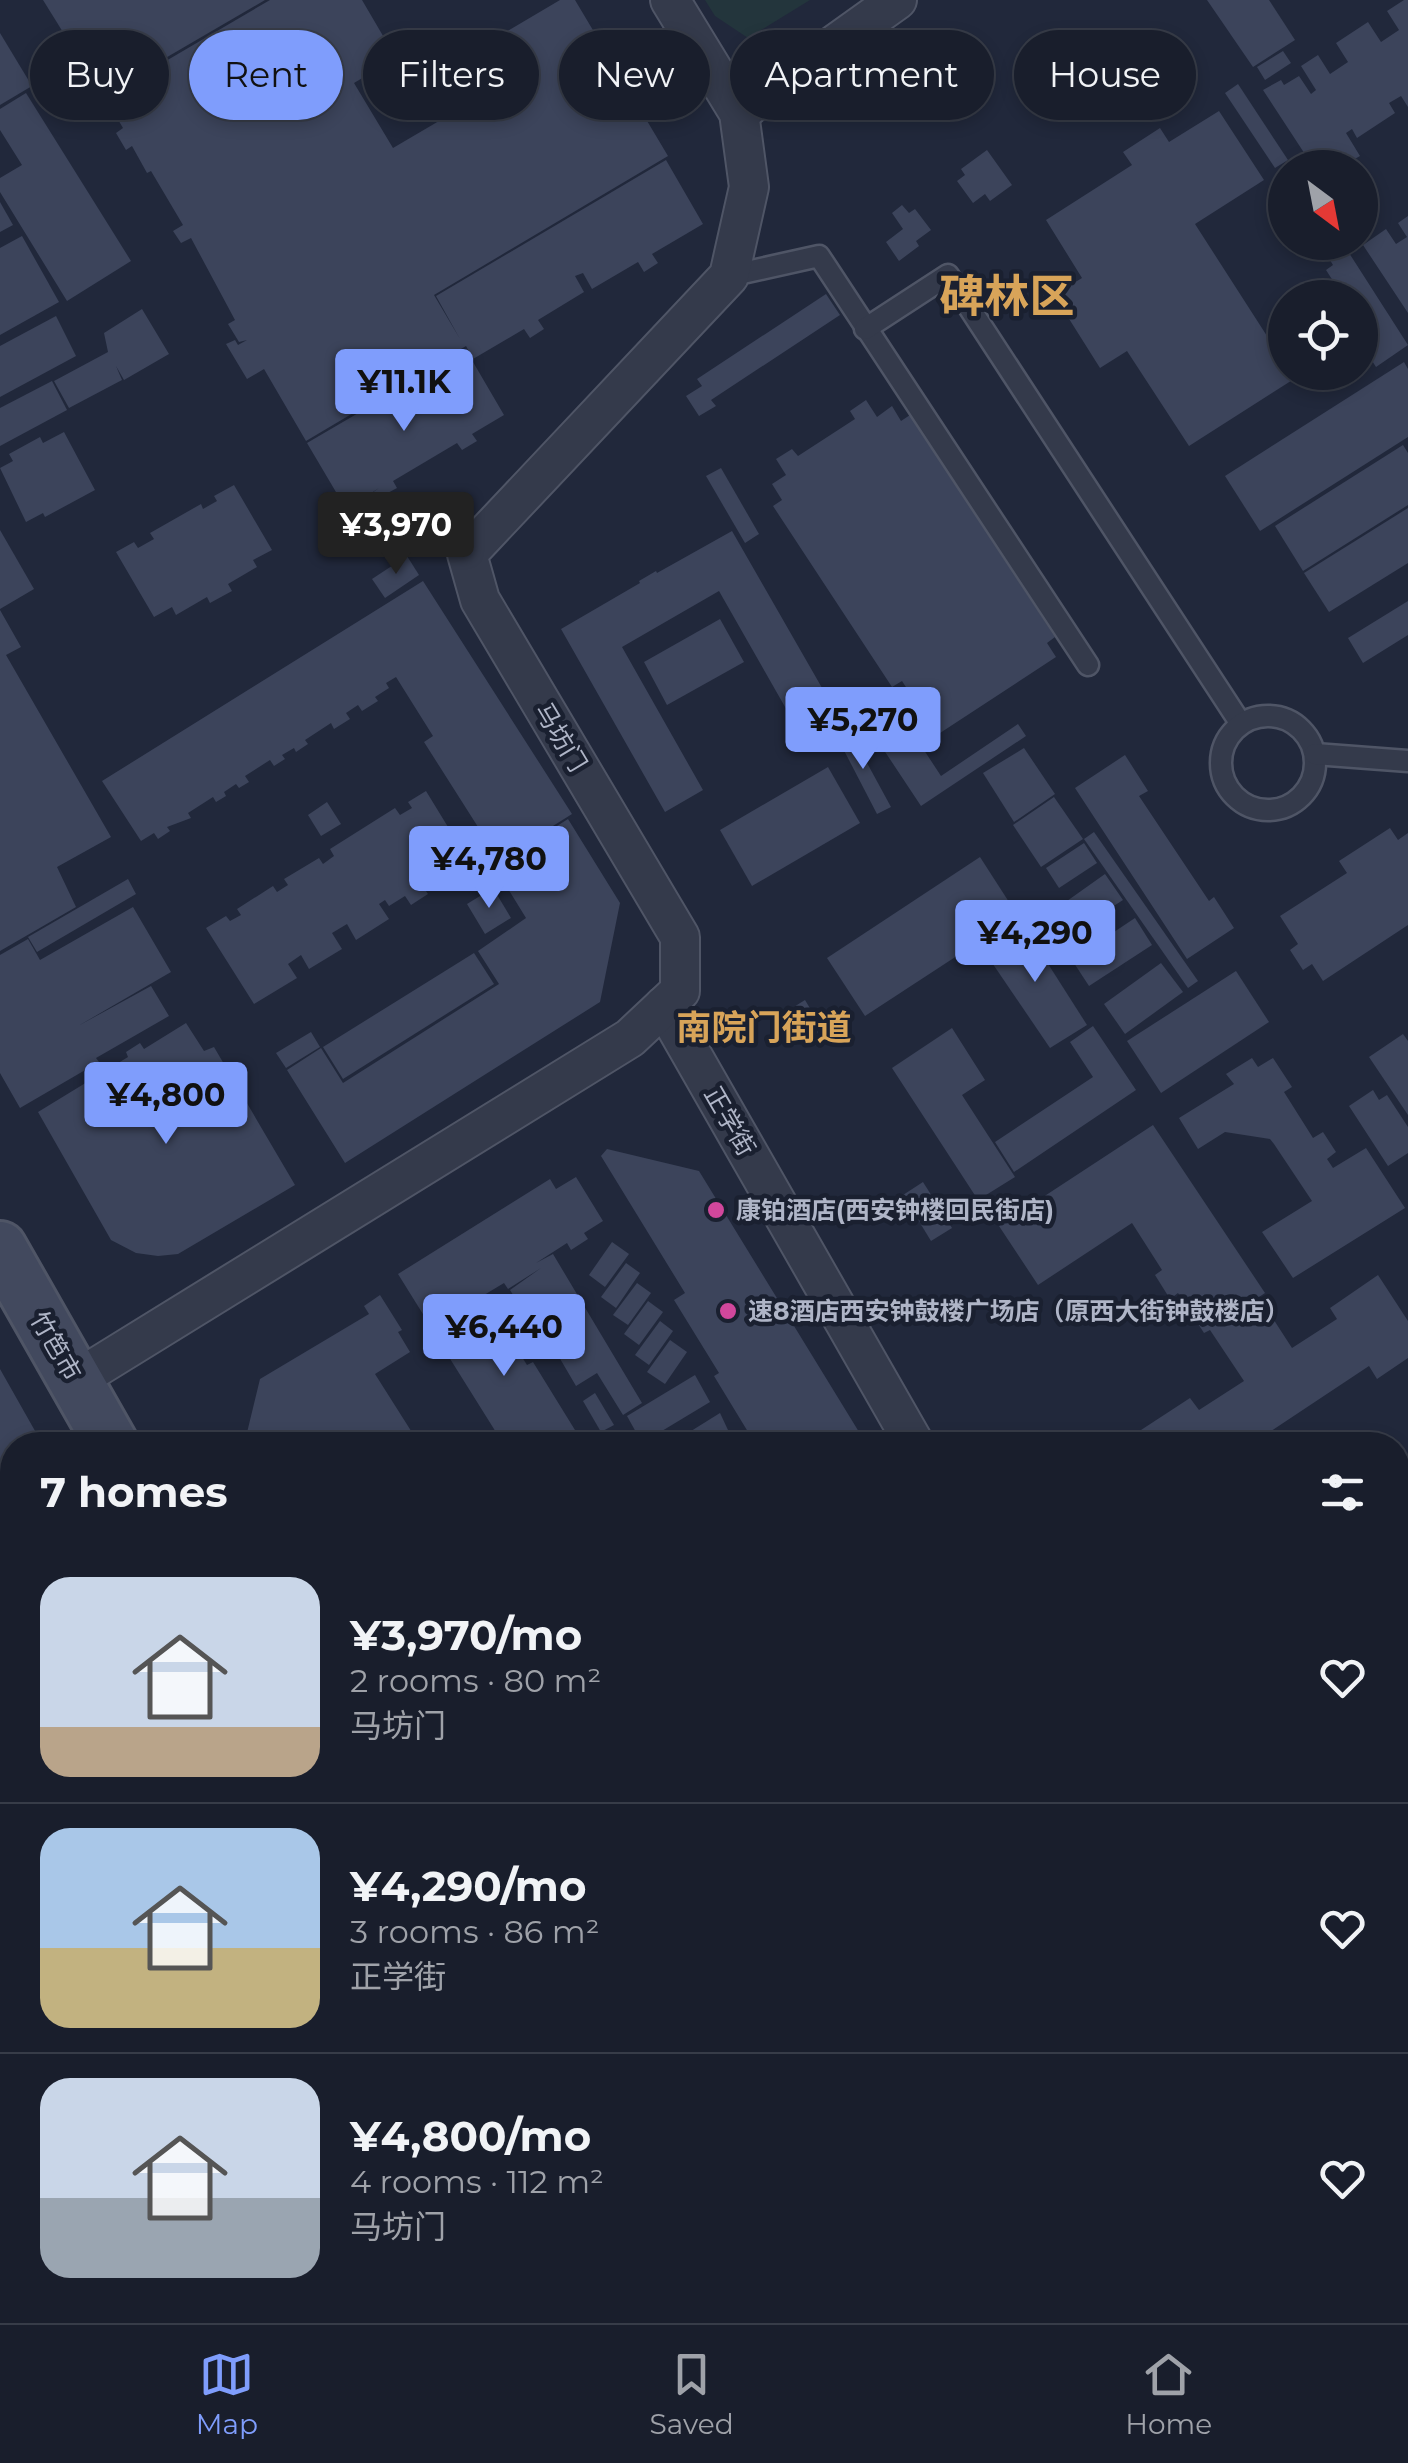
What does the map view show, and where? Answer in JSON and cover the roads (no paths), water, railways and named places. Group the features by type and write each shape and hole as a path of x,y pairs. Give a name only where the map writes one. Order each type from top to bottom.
{"street":[{"path":"670,0 730,98"},
{"path":"855,30 897,0"},
{"path":"729,276 749,187 740,120"},
{"name":"马坊门","path":"76,1380 630,1038 680,990 680,937 480,600 467,554 729,276"},
{"name":"正学街","path":"664,1006 907,1432"},
{"name":"竹笆市","path":"0,1248 105,1432"}],"lane":[{"path":"729,276 820,256 1088,665"},
{"path":"865,329 948,275 1241,724"},
{"path":"1277,716 1308,737 1315,754 1315,772 1307,790 1294,802 1277,810 1259,810 1242,803 1228,790 1221,773 1222,754 1228,737 1241,724 1277,716"},
{"path":"1315,754 1408,761"}],"place":[{"name":"康铂酒店(西安钟楼回民街店)","path":"716,1210"},
{"name":"速8酒店西安钟鼓楼广场店（原西大街钟鼓楼店）","path":"728,1311"}],"district":[{"name":"碑林区","path":"1007,296"},
{"name":"南院门街道","path":"764,1028"}]}
